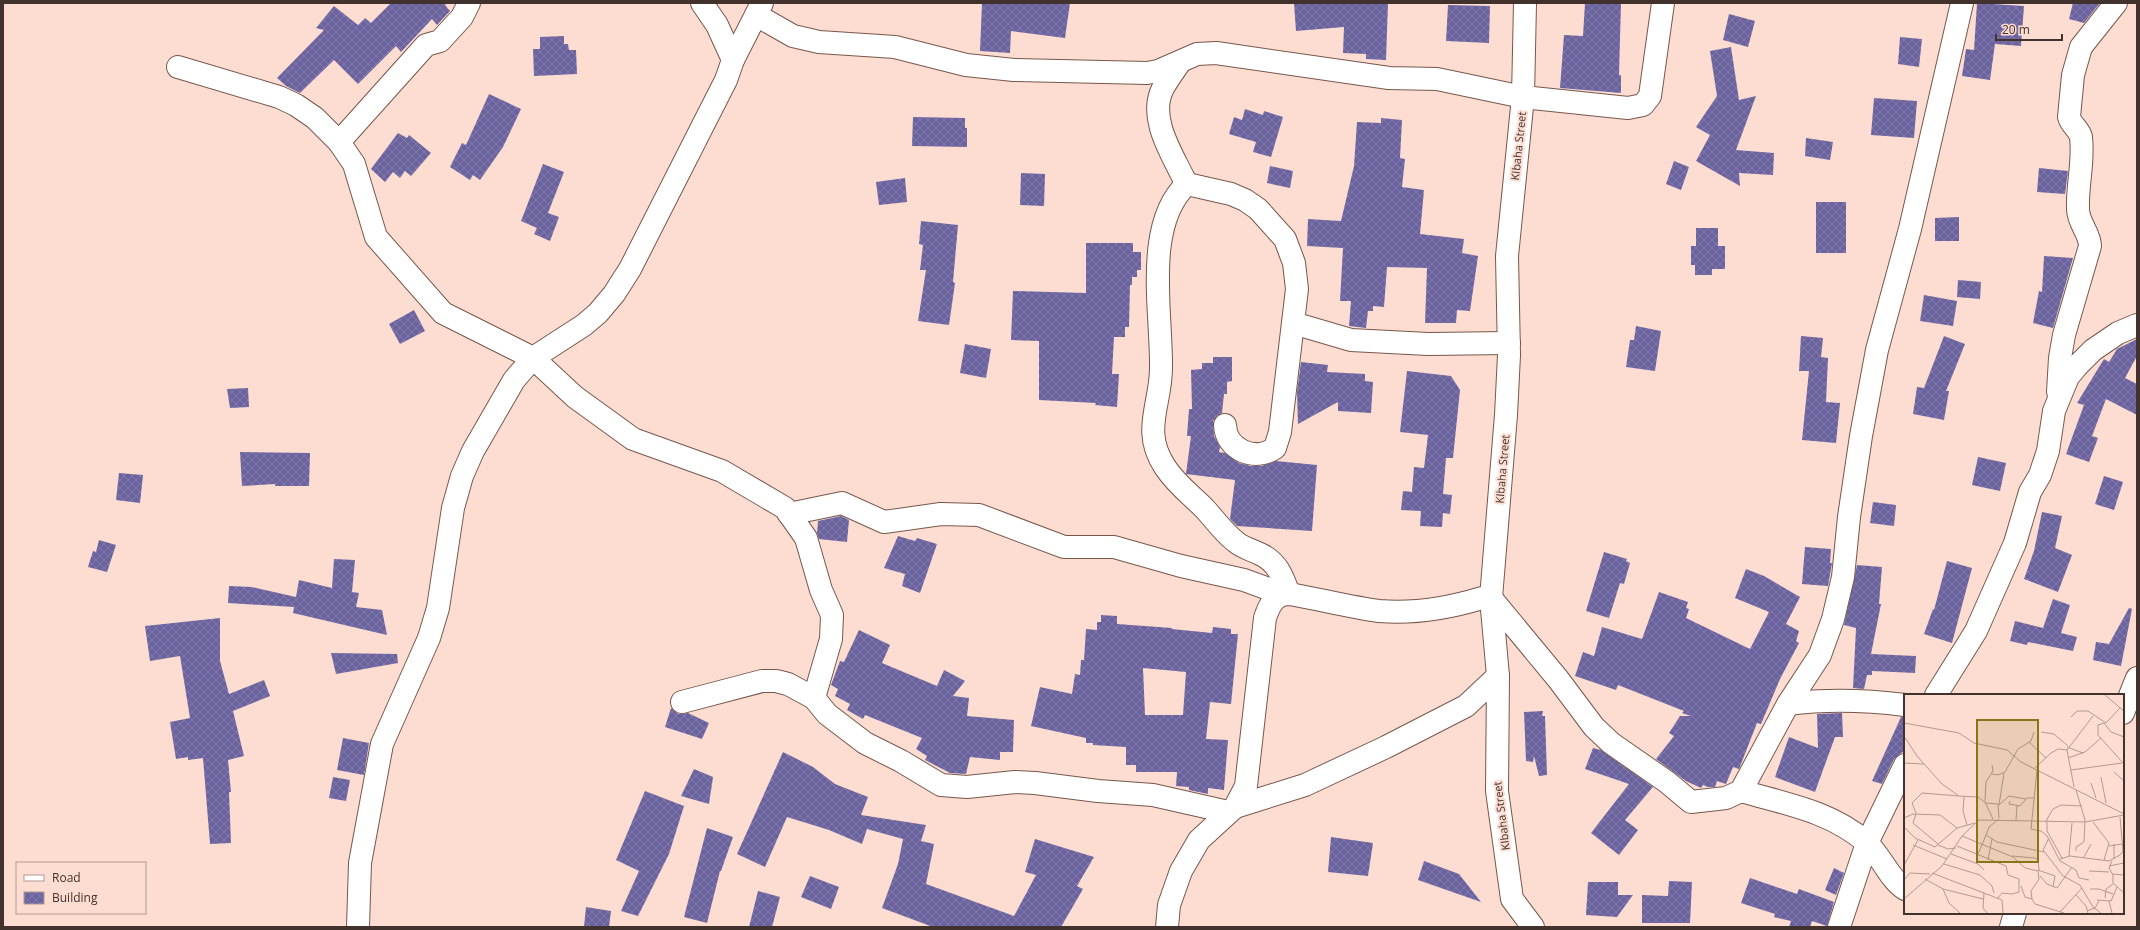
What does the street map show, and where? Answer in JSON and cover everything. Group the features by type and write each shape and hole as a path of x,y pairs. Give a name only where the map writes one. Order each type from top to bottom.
{"street":[{"path":"339,142 426,45 440,41 462,17 469,3"},
{"path":"702,3 716,25 733,60"},
{"name":"KIbaha Street","path":"1525,3 1523,97 1507,256 1510,343 1506,414 1487,598 1498,676 1497,791 1512,899 1533,927"},
{"path":"358,927 360,863 382,744 429,638 438,608 454,508 462,476 472,451 514,380 533,358 584,325 598,313 614,294 630,269 726,80 733,60 759,9 794,36 819,42 884,45 953,63 997,69 1147,73 1158,71 1197,54 1216,54 1389,78 1437,79 1523,97 1628,108 1643,105 1650,96 1663,3"},
{"path":"790,514 842,503 884,522 936,514 979,515 1064,547 1114,547 1181,566 1244,580 1286,594 1380,611 1403,612 1456,606 1487,598 1563,685 1594,727 1611,742 1667,782 1691,802 1726,798 1741,791 1788,704 1820,655 1833,619 1843,577 1849,517 1861,436 1877,350 1910,229 1962,3"},
{"path":"1937,694 1976,632 2015,543 2030,492 2040,475 2048,451 2058,399 2060,358 2064,335 2090,246 2090,238 2078,210 2082,149 2080,135 2070,123 2069,117 2073,75 2082,47 2116,3"},
{"path":"1180,62 1162,89 1158,102 1158,115 1162,129 1187,184"},
{"path":"178,66 279,97 296,105 315,118 339,142 354,164 376,237 382,246 392,255 443,313 533,358 576,397 633,439 722,471 780,505 790,514 806,538 821,590 832,615 831,639 814,698"},
{"path":"1187,184 1231,194 1245,200 1258,210 1285,238 1296,275 1297,302 1293,323 1280,432 1275,448 1262,453 1243,452 1237,449 1228,439 1225,425"},
{"path":"1187,184 1174,198 1166,219 1161,241 1157,304 1162,350 1161,372 1152,420 1154,443 1165,468 1182,488 1203,507 1230,537 1238,544 1272,560 1282,577 1286,594"},
{"path":"1293,323 1351,340 1428,344 1510,343"},
{"path":"2058,399 2068,378 2077,366 2093,350 2118,333 2137,325"},
{"path":"1167,927 1169,905 1181,871 1199,840 1232,810 1246,786 1266,618 1268,609 1274,601 1286,594"},
{"path":"682,702 762,681 776,681 788,684 814,698 827,714 865,742 941,785 967,787 1015,782 1035,783 1098,791 1153,795 1232,810 1311,782 1466,706 1498,676"},
{"path":"2124,710 2137,678"},
{"path":"1788,704 1817,700 1869,700 1904,705"},
{"path":"1838,927 1868,843 1904,767"},
{"path":"1741,791 1789,803 1822,814 1844,825 1868,843 1904,888"},
{"path":"2011,927 2015,914"}],"building":[{"path":"391,3 447,3 445,5 450,11 437,25 432,19 401,52 396,46 358,84 334,60 300,93 286,86 277,78 324,30 316,28 334,6 358,25 365,18 371,23"},
{"path":"982,3 1070,3 1065,38 1011,31 1010,53 980,51"},
{"path":"1294,3 1388,3 1386,60 1366,59 1366,54 1343,53 1344,27 1296,31"},
{"path":"1585,3 1621,3 1619,75 1621,75 1621,93 1560,88 1564,35 1583,36"},
{"path":"1977,3 2024,6 2021,46 1995,44 1990,80 1962,76 1966,49 1974,50"},
{"path":"2073,3 2100,3 2084,23 2069,19"},
{"path":"1448,5 1490,6 1489,43 1446,41"},
{"path":"1729,14 1755,21 1748,47 1723,40"},
{"path":"564,36 564,44 568,44 569,50 576,50 577,74 534,76 533,49 540,49 540,37"},
{"path":"1900,37 1922,39 1919,67 1898,64"},
{"path":"1731,47 1739,100 1756,96 1736,150 1774,153 1773,175 1739,173 1740,186 1696,161 1710,135 1696,127 1717,96 1710,51"},
{"path":"489,94 521,109 503,147 480,180 473,175 470,180 450,167 462,143 466,145"},
{"path":"1874,98 1917,101 1914,138 1871,135"},
{"path":"1245,109 1263,115 1264,111 1283,117 1271,157 1253,152 1256,142 1229,134 1234,117 1242,120"},
{"path":"913,117 965,118 965,128 967,128 967,147 912,146"},
{"path":"1381,118 1402,120 1400,158 1405,159 1402,187 1424,190 1420,234 1464,239 1462,253 1478,256 1470,311 1457,310 1456,323 1425,323 1427,268 1387,267 1384,307 1373,306 1373,311 1368,311 1366,328 1349,326 1351,301 1340,301 1343,248 1307,246 1308,219 1341,221 1354,166 1357,122 1381,123"},
{"path":"398,133 407,138 409,135 431,153 411,176 405,171 400,178 393,172 385,182 371,169"},
{"path":"1806,138 1833,142 1830,160 1805,156"},
{"path":"1674,161 1689,167 1681,190 1666,184"},
{"path":"543,164 564,172 548,213 559,217 550,241 534,234 537,228 521,221"},
{"path":"1270,166 1293,171 1290,188 1267,183"},
{"path":"2039,168 2068,171 2065,194 2037,192"},
{"path":"1021,173 1045,174 1044,206 1020,205"},
{"path":"905,178 907,202 879,205 876,182"},
{"path":"1816,202 1846,202 1846,253 1816,253"},
{"path":"1959,217 1959,241 1935,241 1935,218"},
{"path":"921,221 958,225 953,282 955,283 949,325 918,321 926,270 920,270 923,245 919,244"},
{"path":"1696,228 1718,228 1718,246 1725,246 1725,269 1712,269 1712,275 1695,275 1695,265 1691,265 1691,246 1696,246"},
{"path":"1086,243 1133,243 1133,252 1141,252 1141,270 1137,270 1137,277 1132,277 1132,285 1130,285 1129,327 1125,327 1125,337 1114,337 1112,374 1119,374 1117,407 1095,405 1096,403 1039,400 1039,341 1011,340 1013,291 1086,293"},
{"path":"2044,256 2073,258 2053,328 2033,323 2039,291 2042,292"},
{"path":"1958,280 1981,282 1980,299 1957,297"},
{"path":"1924,295 1957,301 1953,326 1920,321"},
{"path":"414,310 425,331 400,344 389,324"},
{"path":"1636,326 1661,331 1655,371 1626,367 1630,340 1634,340"},
{"path":"1801,336 1823,338 1821,357 1828,358 1826,402 1840,403 1836,443 1802,440 1809,371 1799,371"},
{"path":"1944,336 1965,344 1946,391 1949,391 1944,420 1913,414 1917,387 1924,388"},
{"path":"2137,339 2137,356 2125,378 2137,384 2137,415 2106,399 2092,436 2098,438 2089,462 2066,454 2084,405 2077,403 2104,359 2109,362 2117,349"},
{"path":"965,344 991,349 986,378 960,373"},
{"path":"1213,357 1232,357 1232,381 1227,382 1227,394 1224,394 1222,413 1213,421 1214,436 1220,447 1219,452 1225,453 1239,463 1250,466 1262,466 1276,461 1317,465 1312,531 1237,526 1230,519 1235,480 1186,474 1191,436 1187,436 1189,409 1192,409 1191,370 1202,369 1202,363 1213,363"},
{"path":"1301,362 1328,365 1327,372 1365,374 1365,381 1373,382 1371,413 1338,411 1338,402 1298,424 1297,392"},
{"path":"1407,371 1451,376 1460,390 1453,458 1446,458 1443,494 1452,495 1450,514 1443,513 1442,527 1420,526 1421,511 1401,510 1403,491 1412,492 1414,467 1424,468 1428,435 1400,432"},
{"path":"248,388 249,407 230,408 227,389"},
{"path":"240,452 310,453 309,486 275,486 275,484 242,486"},
{"path":"1978,457 2006,463 2000,491 1972,485"},
{"path":"119,473 143,475 140,503 116,500"},
{"path":"2104,476 2123,482 2114,510 2095,504"},
{"path":"1873,502 1896,505 1894,526 1870,523"},
{"path":"2042,512 2062,516 2055,548 2072,555 2058,592 2024,579 2034,551"},
{"path":"841,516 849,520 847,542 819,539 817,533 818,521"},
{"path":"898,536 915,541 917,538 937,544 920,593 902,586 905,574 884,568"},
{"path":"99,540 116,545 107,572 88,567 93,551 96,552"},
{"path":"1805,547 1831,549 1830,563 1832,563 1828,586 1802,584"},
{"path":"1604,552 1627,559 1626,561 1630,563 1624,584 1620,583 1609,618 1586,611"},
{"path":"334,559 355,560 352,592 359,593 356,607 382,610 387,635 293,613 294,607 228,603 229,586 252,587 296,597 299,580 332,588"},
{"path":"1947,561 1972,568 1952,643 1924,634 1933,609 1934,610"},
{"path":"1857,565 1882,567 1879,604 1881,604 1871,654 1916,656 1915,673 1872,671 1872,675 1867,675 1864,689 1853,688 1856,628 1844,625"},
{"path":"1746,569 1764,576 1800,597 1786,624 1799,631 1796,641 1799,643 1780,679 1761,724 1757,723 1739,769 1733,767 1726,784 1717,781 1715,787 1703,785 1701,788 1686,781 1656,759 1674,736 1669,733 1680,716 1691,716 1682,713 1684,711 1618,685 1616,690 1575,676 1583,652 1594,656 1602,627 1642,639 1659,592 1688,602 1686,608 1689,609 1686,618 1750,649 1769,612 1735,598"},
{"path":"2053,599 2070,605 2061,633 2077,637 2073,651 2028,642 2027,645 2010,641 2015,621 2043,628"},
{"path":"2129,608 2132,609 2121,666 2093,660 2096,642 2109,644"},
{"path":"1101,615 1117,616 1117,624 1172,628 1212,633 1213,627 1231,629 1231,634 1238,634 1231,704 1210,702 1206,739 1228,740 1224,790 1208,788 1208,794 1189,790 1189,787 1176,786 1177,772 1136,772 1136,765 1126,765 1126,747 1093,745 1093,743 1086,743 1086,738 1031,726 1040,687 1072,694 1075,674 1080,675 1081,660 1084,660 1086,629 1097,630 1097,622 1101,622","holes":["1143,668 1186,672 1183,715 1145,715"]},
{"path":"220,618 220,661 229,694 264,680 270,696 233,711 244,756 228,760 231,792 229,792 231,843 210,844 203,758 188,760 188,757 176,759 170,722 190,718 180,656 150,661 145,626"},
{"path":"859,630 890,645 882,663 937,686 944,670 965,681 953,696 969,698 967,716 1014,720 1013,752 1000,752 1000,760 970,757 966,774 950,773 925,760 927,756 916,749 922,738 865,715 863,719 847,710 850,704 835,696 838,689 831,685 840,661 844,662"},
{"path":"331,653 397,654 398,663 336,674"},
{"path":"671,708 678,714 688,713 709,723 702,739 665,727"},
{"path":"1543,711 1542,716 1545,716 1547,775 1539,776 1534,756 1533,762 1526,761 1524,712"},
{"path":"1842,713 1843,737 1835,737 1815,792 1775,777 1789,737 1818,748 1817,714"},
{"path":"1901,717 1904,717 1904,751 1894,759 1882,784 1872,781"},
{"path":"343,738 369,743 364,775 337,770"},
{"path":"1593,748 1601,750 1653,787 1625,820 1638,830 1619,855 1591,833 1629,784 1585,769"},
{"path":"783,752 813,767 835,784 868,797 861,815 926,825 921,841 934,844 926,884 1014,916 1036,875 1025,872 1035,839 1094,857 1077,886 1083,889 1061,927 933,927 882,908 898,864 903,839 867,829 862,844 829,830 787,817 765,867 737,854"},
{"path":"694,769 713,777 709,804 681,796"},
{"path":"333,777 350,780 346,801 329,798"},
{"path":"645,791 684,806 669,854 638,916 621,911 639,871 616,860"},
{"path":"707,828 733,837 720,871 707,923 684,917"},
{"path":"1331,837 1373,843 1368,876 1328,872"},
{"path":"1424,861 1459,874 1481,902 1418,880"},
{"path":"1834,868 1844,873 1836,895 1825,890"},
{"path":"810,876 839,887 831,909 801,897"},
{"path":"1750,878 1797,894 1799,889 1834,902 1827,926 1812,921 1810,927 1789,927 1791,921 1774,917 1775,914 1741,903"},
{"path":"1669,881 1692,882 1690,923 1642,923 1642,895 1668,896"},
{"path":"1588,882 1618,882 1618,895 1633,895 1617,917 1586,915"},
{"path":"758,891 780,897 772,927 749,927"},
{"path":"586,907 611,911 609,927 584,927"}]}
